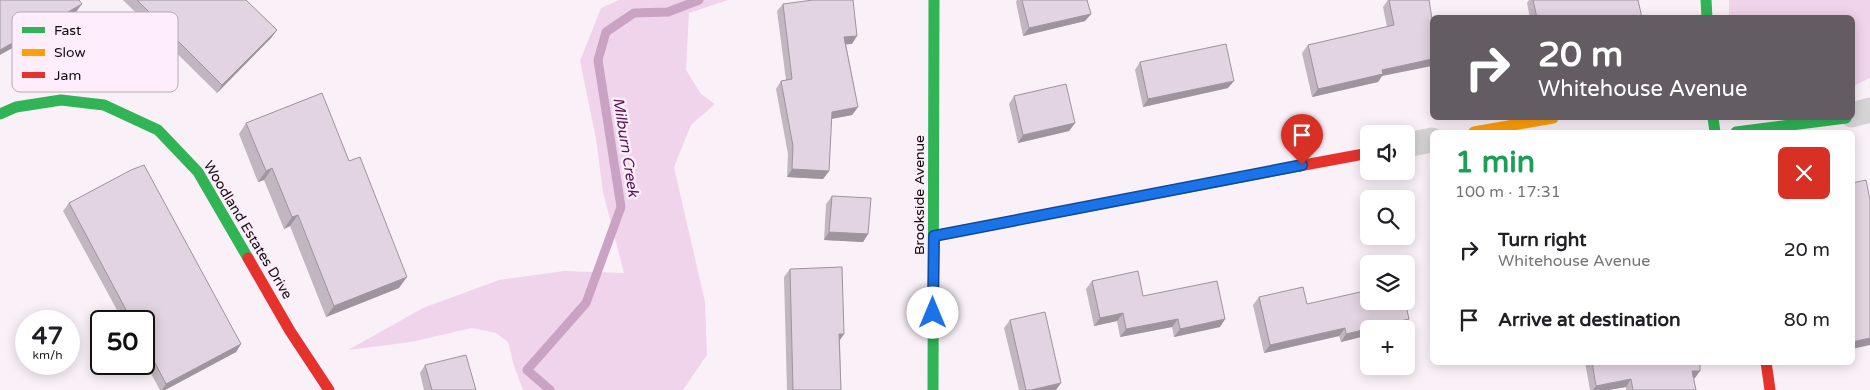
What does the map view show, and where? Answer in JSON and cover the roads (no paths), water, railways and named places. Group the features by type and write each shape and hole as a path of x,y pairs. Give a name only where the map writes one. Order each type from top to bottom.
{"street":[{"name":"Brookside Avenue","path":"933,390 934,0"},
{"path":"1706,0 1706,15"},
{"name":"Woodland Estates Drive","path":"0,114 16,107 61,100 104,105 158,130 198,172 290,331 329,390"},
{"path":"1855,114 1870,110"},
{"path":"1485,130 1542,120"},
{"path":"1752,130 1830,120"},
{"path":"1415,143 1430,140"},
{"path":"934,236 1360,155"},
{"path":"1766,365 1770,390"}],"waterway":[{"name":"Milburn Creek","path":"550,390 527,370 586,303 621,207 598,60 606,32 634,13 668,12 699,0"}]}
